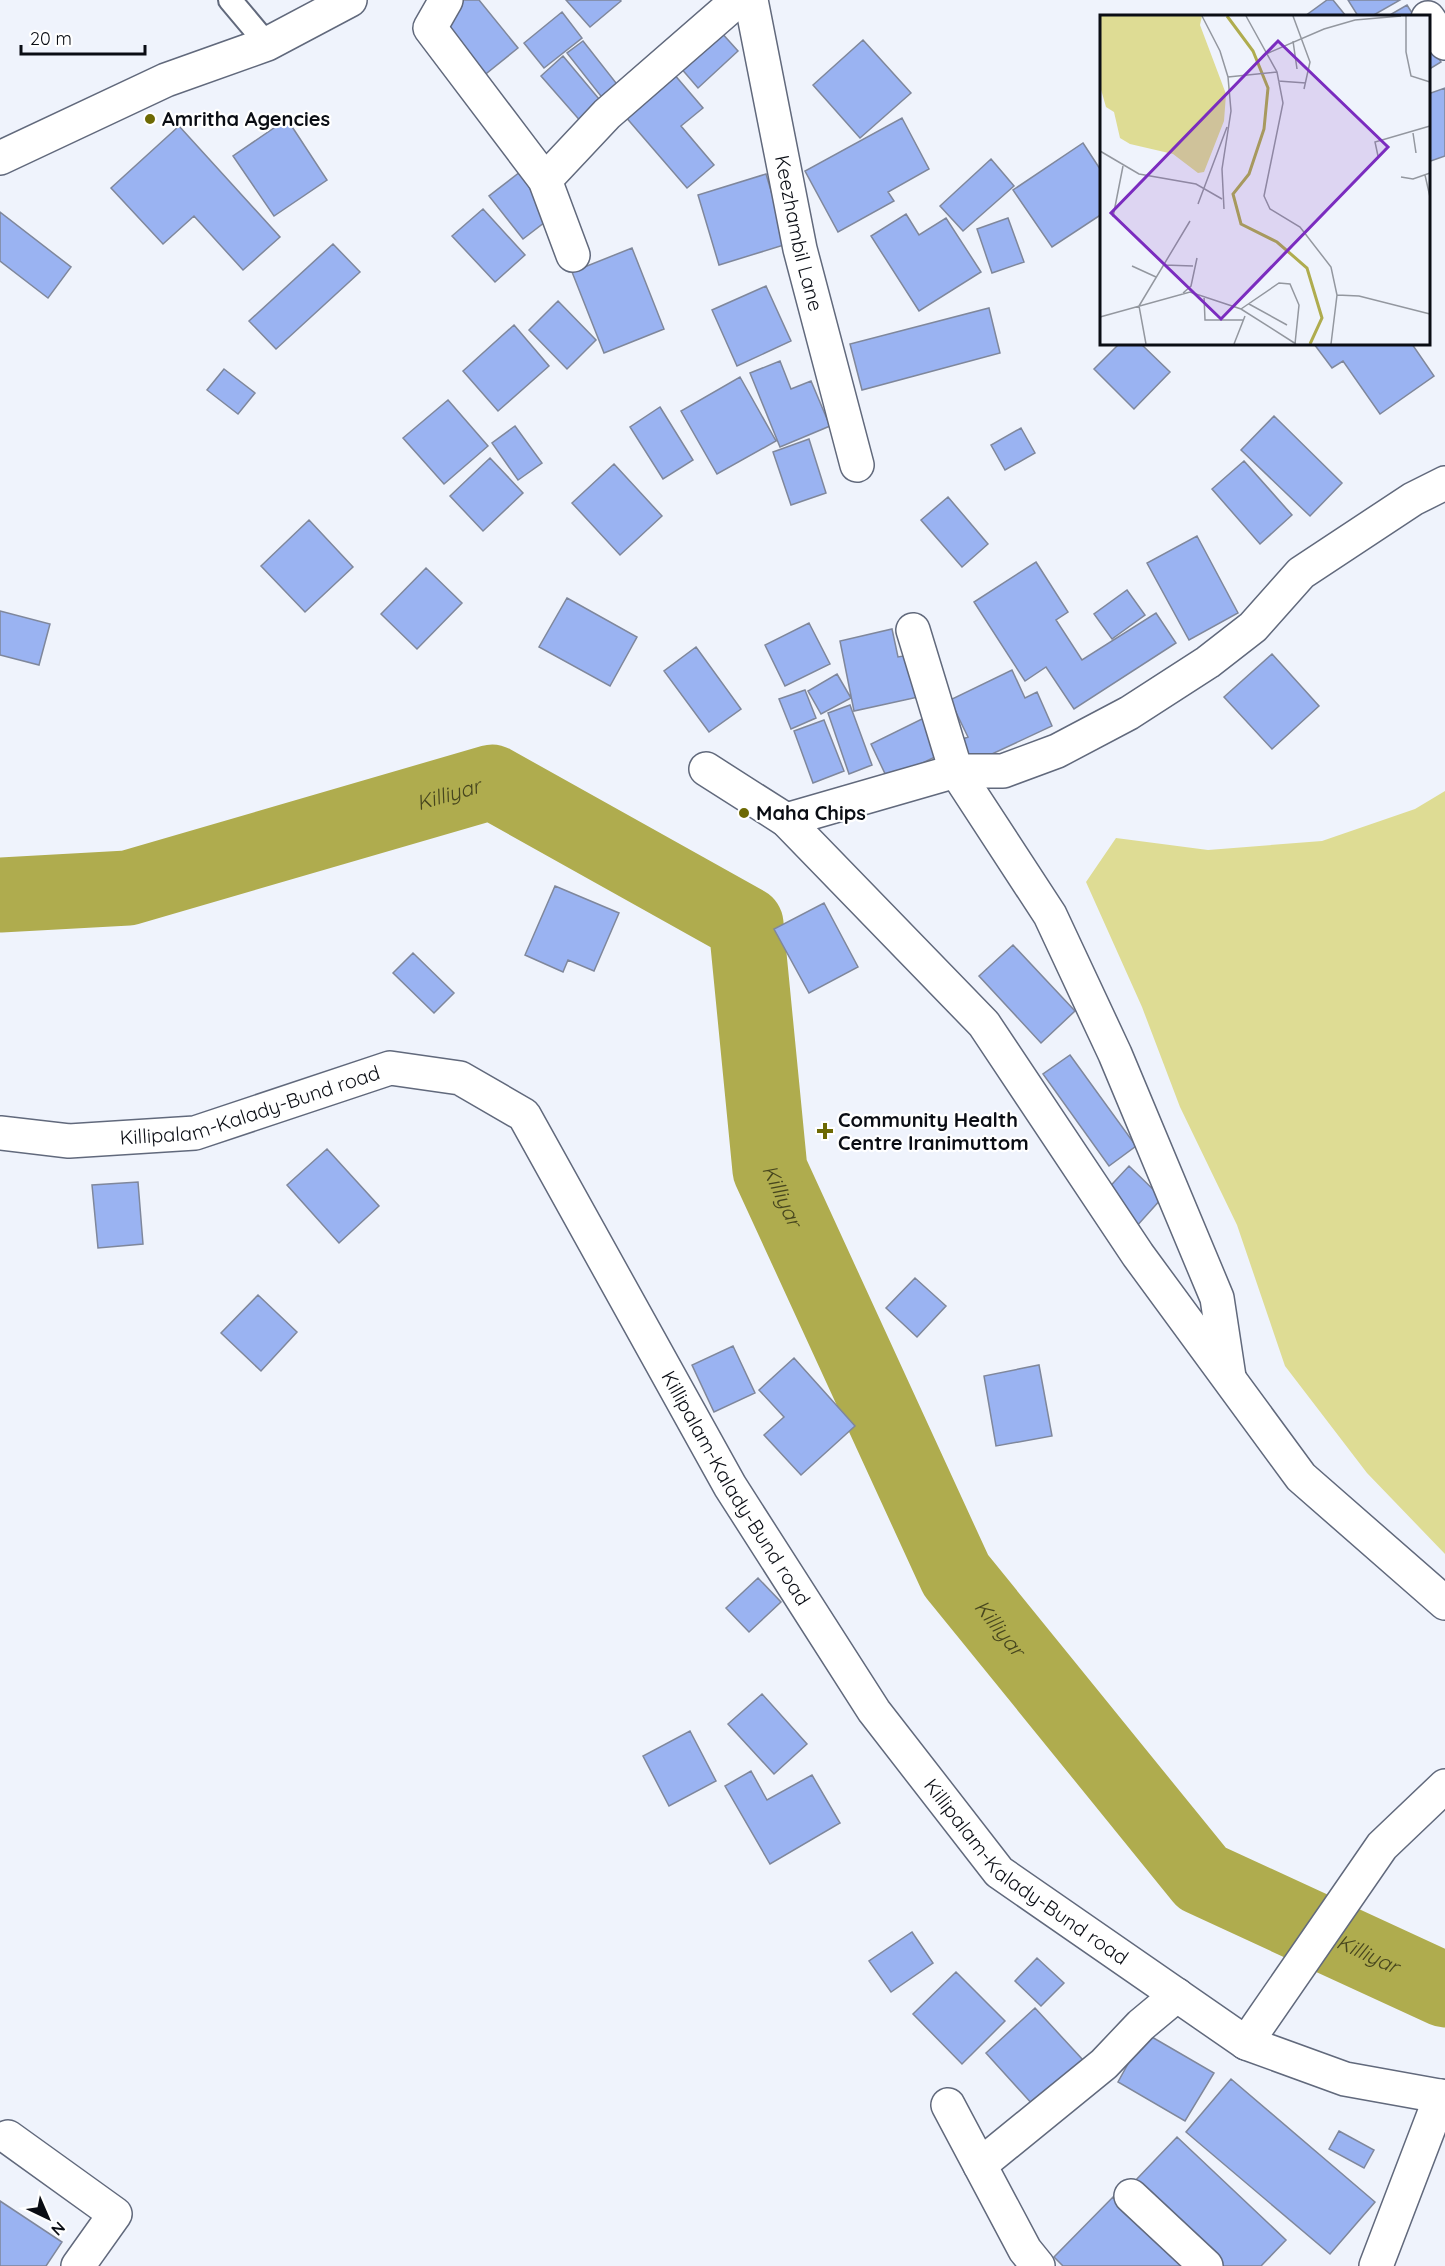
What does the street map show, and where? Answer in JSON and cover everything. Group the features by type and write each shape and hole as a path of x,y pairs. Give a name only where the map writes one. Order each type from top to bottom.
{"street":[{"path":"0,158 166,80 267,45 350,0"},
{"path":"446,0 430,28 545,180 573,255"},
{"path":"545,180 607,114 738,0"},
{"name":"Keezhambil Lane","path":"752,0 800,249 857,465"},
{"path":"1417,0 1427,15"},
{"path":"1430,20 1445,43"},
{"path":"786,820 957,771 1003,771 1057,751 1129,713 1208,662 1253,627 1301,573 1413,499 1445,483"},
{"path":"913,630 957,771 1050,915 1115,1054 1217,1298 1230,1382"},
{"path":"706,769 786,820 984,1024 1138,1256 1301,1477 1445,1603"},
{"name":"Killipalam-Kalady-Bund road","path":"0,1132 69,1140 195,1133 390,1068 460,1078 524,1115 730,1486 874,1711 999,1872 1246,2043 1345,2079 1443,2097"},
{"path":"1246,2043 1382,1846 1445,1786"},
{"path":"980,2165 1104,2064 1141,2025 1177,1995"},
{"path":"1376,2266 1443,2097"},
{"path":"948,2105 1025,2250 1038,2266"},
{"path":"8,2138 115,2214 78,2266"},
{"path":"1131,2196 1206,2266"}],"lane":[{"path":"230,0 267,45"}],"shaded area":[{"path":"1445,791 1445,1554 1367,1473 1285,1366 1237,1225 1180,1107 1142,1007 1086,882 1116,838 1208,850 1322,841 1415,809"}],"building":[{"path":"460,0 479,0 518,48 482,77 435,21"},
{"path":"566,0 620,0 621,1 590,27"},
{"path":"1327,0 1333,0 1345,15 1306,15"},
{"path":"1348,0 1400,0 1374,15 1357,15"},
{"path":"1407,5 1413,15 1390,15"},
{"path":"562,12 582,38 544,68 524,43"},
{"path":"720,31 738,51 698,88 680,67"},
{"path":"863,40 911,93 860,138 813,85"},
{"path":"583,41 620,88 604,100 567,53"},
{"path":"1430,44 1441,62 1430,69"},
{"path":"563,56 604,105 583,124 541,76"},
{"path":"667,66 703,108 681,126 714,165 687,188 618,108"},
{"path":"1445,88 1445,156 1430,161 1430,93"},
{"path":"902,118 929,169 888,192 894,201 838,232 805,171"},
{"path":"287,119 327,180 274,216 233,156"},
{"path":"179,126 280,237 243,270 194,216 163,244 111,188"},
{"path":"1083,143 1100,169 1100,215 1052,247 1013,190"},
{"path":"991,159 1014,186 963,231 940,206"},
{"path":"520,172 554,215 523,239 489,196"},
{"path":"766,174 787,244 719,265 698,195"},
{"path":"483,209 525,255 495,282 452,236"},
{"path":"0,212 71,267 48,298 0,261"},
{"path":"906,214 919,235 946,218 981,272 919,311 871,236"},
{"path":"1008,218 1024,262 992,273 977,229"},
{"path":"333,244 360,272 276,349 249,321"},
{"path":"632,248 664,329 604,353 572,272"},
{"path":"766,286 791,341 737,366 712,310"},
{"path":"558,301 596,340 567,369 529,330"},
{"path":"989,308 1000,353 862,390 850,344"},
{"path":"514,325 549,366 498,411 463,371"},
{"path":"1118,345 1142,345 1170,372 1134,409 1094,369"},
{"path":"1315,345 1413,345 1434,376 1380,414 1343,361 1332,368"},
{"path":"780,361 791,389 811,381 830,426 780,447 750,373"},
{"path":"224,369 255,393 238,414 207,390"},
{"path":"740,377 776,441 717,474 681,411"},
{"path":"448,400 488,446 444,484 403,438"},
{"path":"660,407 693,460 663,479 630,427"},
{"path":"1274,416 1342,483 1310,516 1241,450"},
{"path":"515,426 542,463 518,480 492,443"},
{"path":"1021,428 1035,453 1005,470 991,445"},
{"path":"809,439 826,493 791,505 773,452"},
{"path":"490,458 523,493 483,531 450,496"},
{"path":"1244,461 1292,515 1260,544 1212,489"},
{"path":"614,464 662,516 620,555 572,503"},
{"path":"948,497 988,544 962,567 921,520"},
{"path":"309,520 353,567 305,612 261,566"},
{"path":"1197,536 1238,613 1189,640 1147,563"},
{"path":"1036,562 1068,612 1056,620 1082,660 1156,613 1176,643 1074,709 1046,667 1025,681 974,602"},
{"path":"426,568 462,603 417,649 381,614"},
{"path":"1127,590 1145,615 1112,639 1094,614"},
{"path":"567,598 637,637 610,686 539,647"},
{"path":"0,611 50,624 39,665 0,655"},
{"path":"809,623 830,664 785,686 765,645"},
{"path":"892,629 898,657 915,654 923,696 854,711 840,641"},
{"path":"696,647 741,709 709,732 664,671"},
{"path":"1272,654 1319,706 1272,749 1224,697"},
{"path":"1012,670 1025,698 1037,692 1052,726 966,766 955,742 968,737 950,700"},
{"path":"837,674 851,698 821,714 808,691"},
{"path":"805,690 816,718 791,729 779,699"},
{"path":"850,705 872,765 849,774 828,713"},
{"path":"928,716 945,752 888,780 871,744"},
{"path":"824,720 844,771 813,783 794,731"},
{"path":"555,886 619,913 594,971 568,960 563,972 525,955"},
{"path":"824,903 858,967 809,993 774,929"},
{"path":"1013,945 1075,1011 1041,1043 979,976"},
{"path":"413,953 454,993 434,1013 393,973"},
{"path":"1070,1055 1136,1146 1109,1166 1043,1074"},
{"path":"327,1149 379,1206 339,1243 287,1185"},
{"path":"1129,1166 1162,1198 1135,1228 1101,1196"},
{"path":"138,1182 143,1244 98,1248 92,1185"},
{"path":"915,1278 946,1306 917,1337 886,1308"},
{"path":"258,1295 297,1332 261,1371 221,1333"},
{"path":"733,1346 755,1393 714,1412 692,1365"},
{"path":"794,1358 855,1426 801,1475 764,1435 784,1417 759,1390"},
{"path":"1039,1365 1052,1436 996,1446 984,1376"},
{"path":"758,1578 781,1602 749,1632 726,1608"},
{"path":"762,1694 807,1744 774,1774 728,1724"},
{"path":"690,1731 716,1781 669,1806 643,1756"},
{"path":"751,1771 767,1800 812,1775 840,1823 770,1864 725,1786"},
{"path":"912,1932 933,1963 891,1992 869,1961"},
{"path":"1037,1958 1064,1983 1041,2006 1015,1981"},
{"path":"956,1972 1005,2021 962,2064 913,2014"},
{"path":"1035,2008 1083,2060 1034,2106 986,2053"},
{"path":"1145,2033 1214,2073 1185,2121 1118,2082"},
{"path":"1231,2079 1375,2202 1330,2254 1186,2132"},
{"path":"1339,2131 1374,2150 1364,2168 1329,2149"},
{"path":"1177,2137 1286,2240 1261,2266 1223,2266 1134,2182"},
{"path":"1113,2197 1182,2266 1063,2266 1054,2257"},
{"path":"0,2201 62,2242 46,2266 0,2266"}],"waterway":[{"name":"Killiyar","path":"0,895 128,888 492,782 746,924 770,1170 956,1575 1202,1878 1445,1990"}],"place":[{"name":"Amritha Agencies","path":"150,119"},
{"name":"Maha Chips","path":"744,813"},
{"name":"Community Health Centre Iranimuttom","path":"825,1131"}]}
